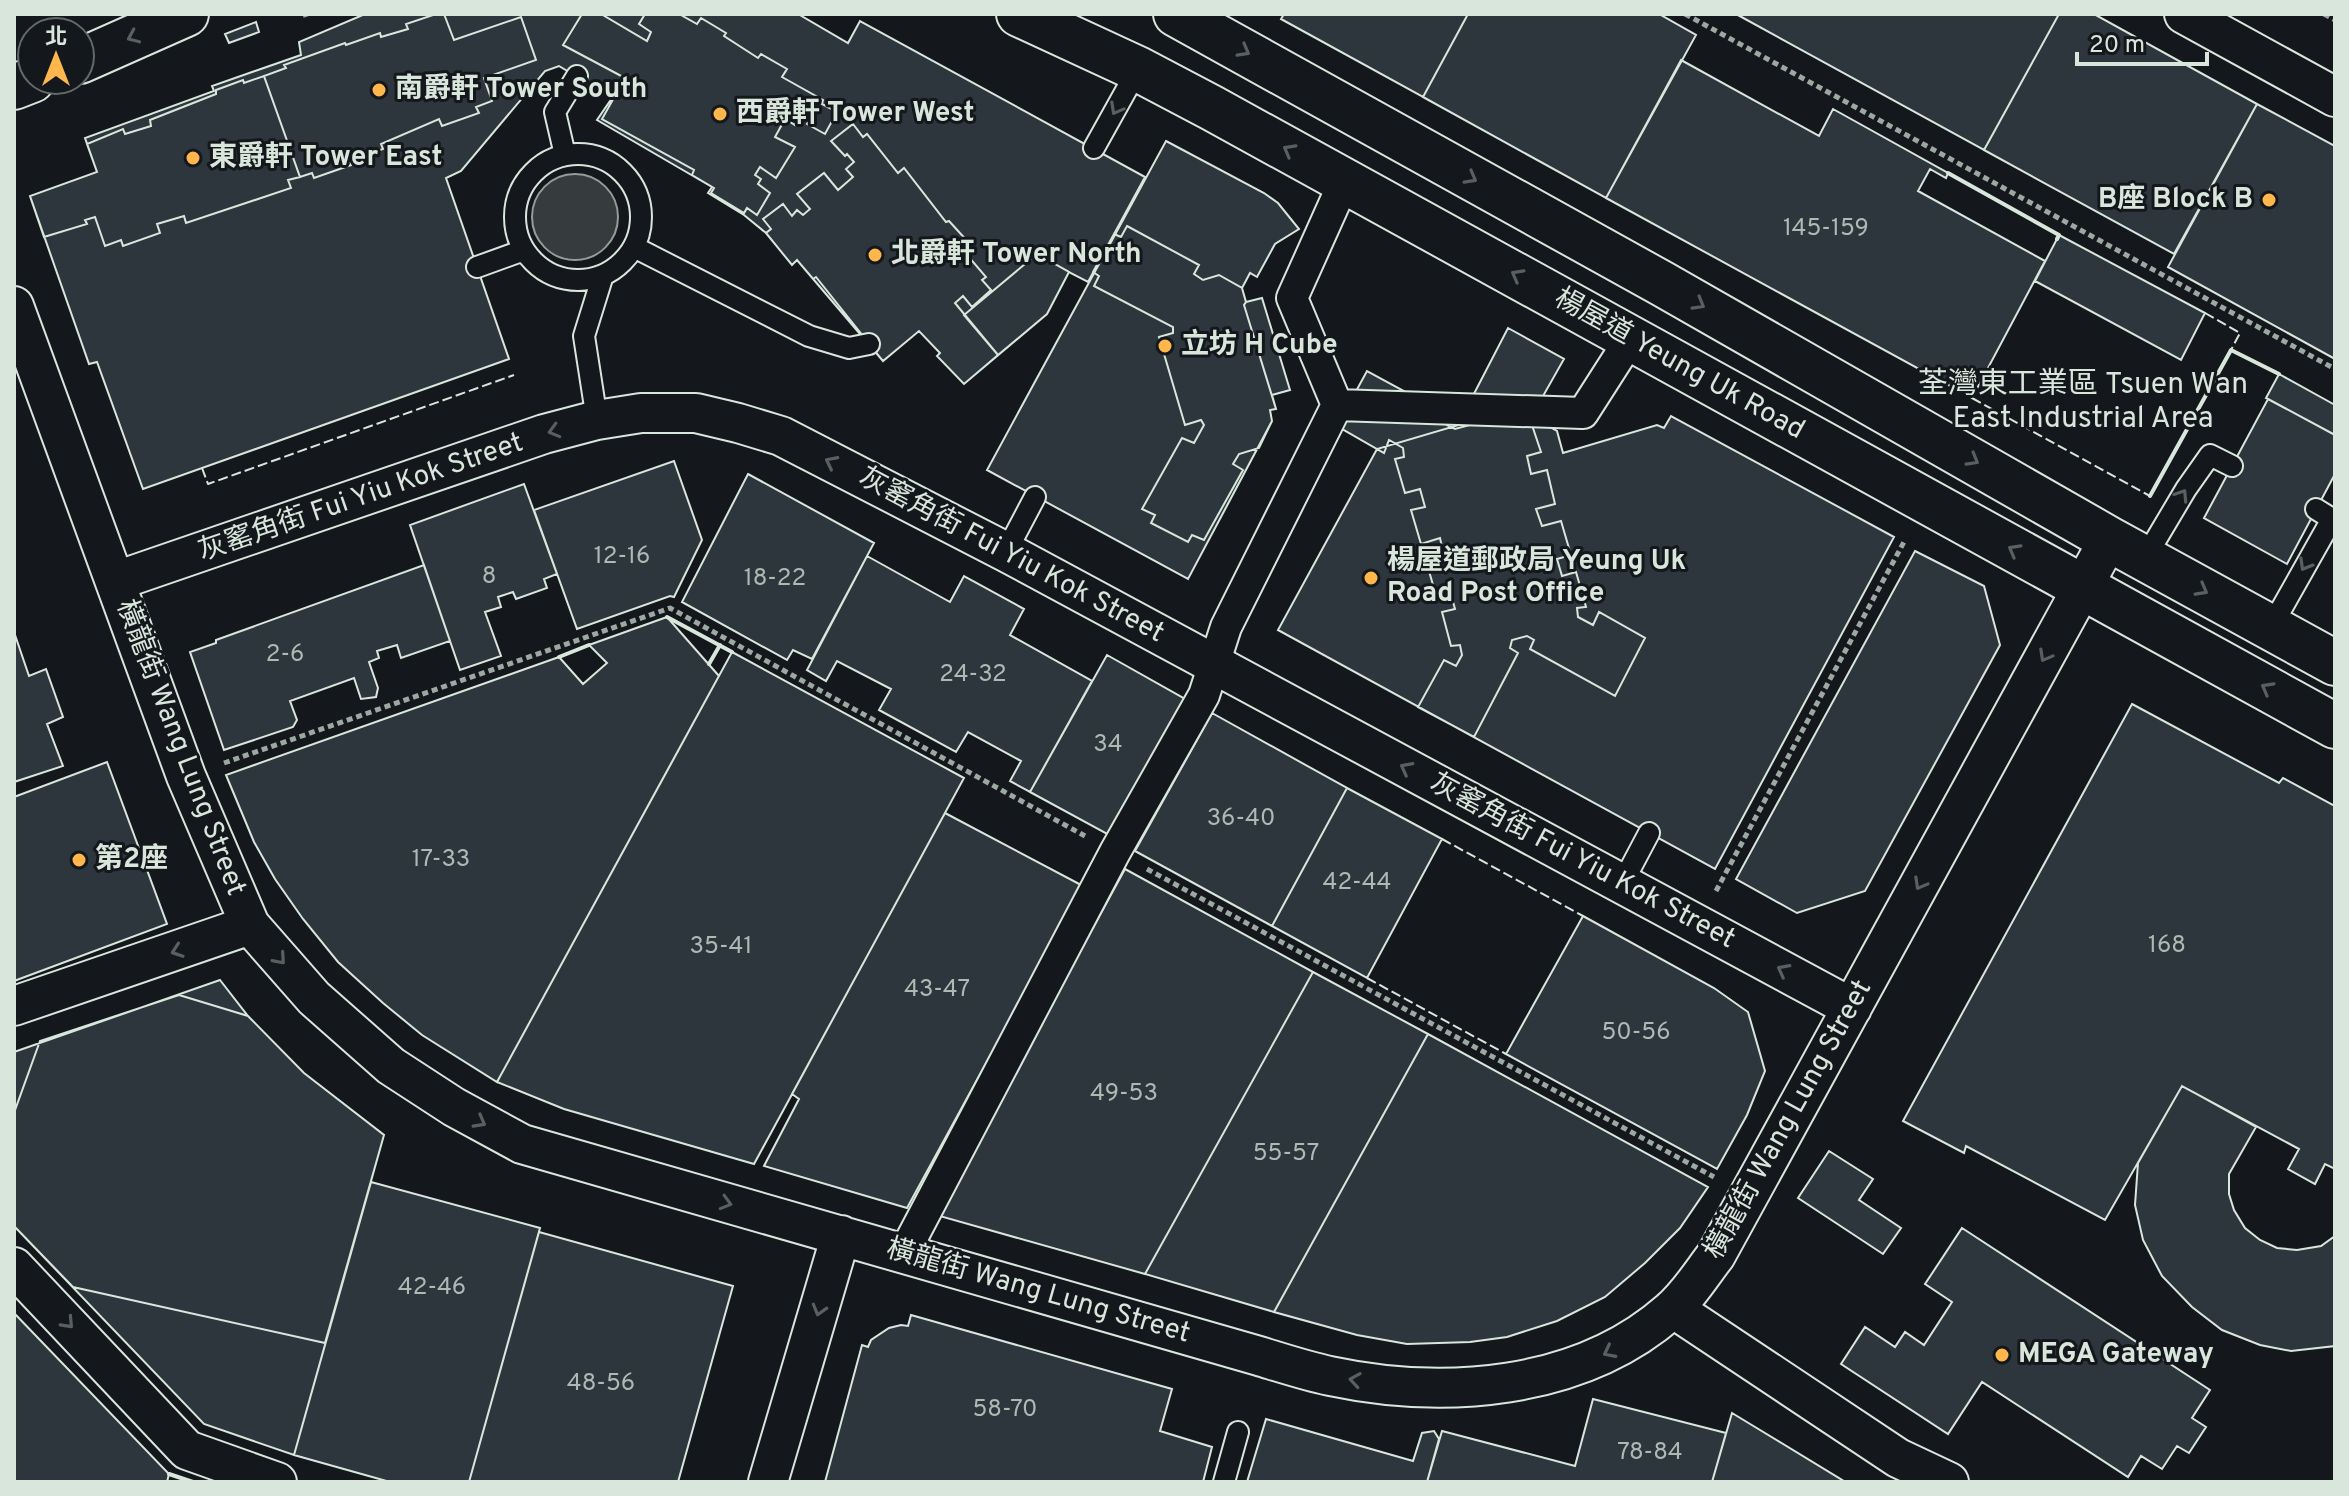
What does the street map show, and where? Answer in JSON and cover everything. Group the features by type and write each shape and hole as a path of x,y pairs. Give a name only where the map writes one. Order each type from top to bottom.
{"main road":[{"path":"96,54 186,14"},
{"name":"楊屋道 Yeung Uk Road","path":"1019,14 1138,69 1345,180 2335,726"},
{"path":"1176,14 2335,663"}],"street":[{"path":"2184,14 2335,97"},
{"path":"904,1253 1115,852 1204,695 1226,627 1337,405 1292,298 1345,180"},
{"name":"橫龍街 Wang Lung Street","path":"14,306 186,776 250,925 314,998 391,1066 454,1107 522,1144 1329,1376 1389,1385 1464,1387 1541,1376 1606,1355 1648,1330 1674,1309 1716,1255 2083,587 2127,548"},
{"path":"1337,405 1583,413 1631,338"},
{"name":"灰窰角街 Fui Yiu Kok Street","path":"116,581 544,434 597,420 641,413 696,413 738,423 781,436 1006,552 1852,1008"},
{"path":"14,1006 250,925"},
{"path":"768,1482 841,1235"},
{"path":"14,1267 187,1450 277,1482"},
{"path":"1674,1309 1898,1458 1949,1482"}],"lane":[{"path":"1094,148 1138,69"},
{"path":"565,155 555,112 577,76"},
{"path":"585,154 605,160 621,171 634,187 640,206 641,226 634,247 621,263 603,275 568,279 551,274 536,264 524,250 516,231 514,211 530,175 546,162 565,155 585,154"},
{"path":"634,247 809,336 849,348 869,344"},
{"path":"477,267 524,250"},
{"path":"597,420 584,336 603,275"},
{"path":"2127,548 2186,489 2210,455 2232,466"},
{"path":"1006,552 1035,497"},
{"path":"2270,629 2332,519 2316,509"},
{"path":"1622,884 1649,833"},
{"path":"1224,1482 1238,1432"}],"path":[{"path":"1685,14 2335,369"},
{"path":"2324,14 2335,20"},
{"path":"1714,894 1911,529"},
{"path":"212,768 670,608 1722,1182"}],"shaded area":[{"path":"575,174 599,181 611,193 618,217 611,241 599,253 575,260 551,253 539,241 532,217 539,193 551,181"}],"building":[{"path":"365,14 798,14 848,43 860,21 1145,177 1088,282 1069,272 1047,314 964,384 937,356 940,353 919,331 883,361 797,260 792,265 766,233 708,193 712,187 597,120 612,98 559,66 545,71 461,171 446,178 509,359 143,489 97,362 89,364 30,196 97,172 85,138 214,91 212,86 301,55 299,42"},
{"name":"南爵軒 Tower South","path":"444,14 454,40 521,17 536,60 484,78 492,101 476,107 479,113 442,126 439,119 381,144 383,149 350,161 351,165 314,178 312,173 300,177 264,76 286,68 284,65 345,43 408,29 406,24"},
{"name":"西爵軒 Tower West","path":"582,14 601,14 647,41 651,32 639,24 645,14 679,14 697,24 701,18 758,58 761,54 787,69 782,77 823,100 822,104 837,112 825,134 807,124 809,121 800,116 795,125 785,119 775,137 795,147 776,178 760,167 755,175 761,179 758,184 770,193 757,215 747,208 744,213 711,193 714,188 692,175 694,170 602,119 625,78 563,45"},
{"path":"1284,14 1468,14 1423,97 1281,19"},
{"path":"1468,14 1659,14 1696,35 1606,198 1423,97"},
{"path":"1736,14 2059,14 1984,150"},
{"path":"2059,14 2094,14 2257,104 2174,254 1984,150"},
{"path":"256,22 259,32 229,43 225,34"},
{"path":"1681,60 1819,136 1833,109 1948,173 1946,178 1930,169 1918,191 2045,261 1972,398 1606,198"},
{"name":"東爵軒 Tower East","path":"264,76 300,177 288,180 291,188 186,223 184,216 157,224 160,233 123,246 121,240 105,246 95,217 85,220 87,224 44,237 30,196 97,172 87,144 123,129 125,134 151,126 150,120 216,94 216,90"},
{"name":"B座 Block B","path":"2257,104 2335,146 2335,359 2168,267"},
{"name":"北爵軒 Tower North","path":"853,124 863,137 867,134 898,173 904,168 946,222 949,221 969,243 962,249 986,277 982,280 991,290 972,307 963,296 955,303 998,355 964,384 937,356 940,353 919,331 883,361 816,277 813,279 797,260 792,265 766,233 771,229 763,219 783,204 792,216 797,210 803,215 810,209 797,194 824,173 838,190 853,177 846,169 854,162 831,141"},
{"name":"立坊 H Cube","path":"1166,141 1264,193 1278,203 1299,229 1275,244 1257,277 1250,273 1242,288 1246,302 1262,298 1290,390 1272,395 1276,409 1270,410 1272,421 1188,579 987,470"},
{"path":"1127,226 1199,265 1194,274 1203,280 1219,275 1242,288 1244,305 1276,409 1270,410 1272,421 1259,448 1239,454 1233,464 1243,470 1204,540 1192,535 1188,542 1151,523 1155,515 1142,509 1182,438 1194,443 1204,425 1201,420 1185,425 1159,337 1173,333 1173,327 1094,286 1099,276 1093,272 1114,234 1121,237"},
{"path":"2059,235 2205,313 2181,360 2035,281"},
{"path":"1037,254 1069,272 1047,314 998,355 964,315"},
{"path":"1508,328 1564,359 1530,419 1541,452 1527,456 1531,474 1547,470 1555,504 1536,509 1542,526 1561,521 1571,555 1557,559 1562,576 1576,572 1586,607 1577,608 1578,617 1593,625 1599,612 1645,638 1615,696 1530,649 1534,640 1527,636 1512,640 1510,648 1518,653 1474,737 1418,707 1444,660 1456,666 1462,655 1460,645 1451,646 1442,612 1455,609 1450,591 1436,595 1426,561 1444,556 1440,538 1421,544 1411,510 1425,507 1420,489 1405,493 1395,459 1404,457 1403,448 1389,440 1384,453 1337,426 1367,371 1452,417 1447,425 1455,429 1470,425 1473,417 1464,413"},
{"path":"2279,374 2335,405 2335,435 2266,398"},
{"path":"2268,399 2335,435 2335,474 2287,564 2204,518"},
{"path":"1516,408 1557,431 1563,453 1657,425 1664,428 1671,416 1894,537 1715,869 1278,630 1377,449"},
{"path":"674,461 702,540 674,597 577,629 534,510"},
{"path":"748,474 874,543 812,659 793,650 787,660 682,602"},
{"path":"524,484 557,574 544,579 547,588 516,599 513,592 498,597 501,607 485,612 501,656 460,670 410,525"},
{"path":"1915,551 1984,586 2000,645 1865,891 1797,913 1736,879"},
{"path":"867,556 950,602 964,576 1024,609 1010,635 1092,681 1030,792 1010,781 1021,761 968,732 956,752 879,710 891,689 837,661 826,681 807,670"},
{"path":"424,565 450,641 401,658 397,645 377,651 379,658 369,662 378,688 376,697 361,699 354,678 290,701 297,720 293,727 224,750 190,652"},
{"path":"667,617 719,676 497,1082 422,1035 338,962 275,879 254,842 226,775 559,657 583,684 607,663 589,645"},
{"path":"14,632 29,676 46,669 63,717 47,724 63,766 14,782"},
{"path":"732,652 964,778 754,1164 564,1109 497,1082"},
{"path":"1107,655 1185,699 1109,835 1030,792"},
{"path":"2132,704 2279,783 2283,778 2335,806 2335,1169 2325,1164 2315,1184 2288,1169 2299,1149 2182,1086 2105,1220 1966,1146 1964,1153 1903,1121"},
{"path":"1212,713 1347,788 1272,926 1135,851"},
{"name":"第2座","path":"107,762 167,924 14,981 14,797"},
{"path":"1347,788 1442,839 1367,978 1272,926"},
{"path":"945,813 1083,886 907,1208 764,1166 799,1099 792,1094"},
{"path":"1125,869 1313,972 1145,1274 936,1215"},
{"path":"1583,916 1714,988 1748,1012 1765,1071 1747,1115 1717,1169 1506,1054"},
{"path":"1313,972 1428,1034 1274,1312 1145,1274"},
{"path":"220,980 248,1016 304,1073 384,1135 294,1455 204,1424 14,1226 14,1052"},
{"path":"179,995 248,1016 304,1073 384,1135 325,1343 73,1287 14,1226 14,1113 40,1041"},
{"path":"1428,1034 1708,1187 1680,1228 1605,1297 1557,1321 1507,1337 1470,1342 1407,1344 1357,1335 1274,1312"},
{"path":"2182,1086 2256,1127 2229,1174 2229,1194 2245,1228 2277,1248 2297,1250 2321,1246 2335,1236 2335,1346 2291,1351 2260,1345 2222,1330 2192,1307 2162,1276 2143,1240 2135,1205 2138,1163"},
{"path":"1829,1151 1873,1179 1859,1200 1901,1228 1883,1254 1798,1198"},
{"path":"371,1182 540,1228 469,1482 390,1482 294,1455"},
{"name":"MEGA Gateway","path":"1962,1228 2210,1390 2192,1418 2206,1427 2189,1453 2177,1446 2162,1469 2141,1456 2128,1477 1982,1382 1948,1434 1841,1364 1865,1327 1895,1347 1905,1332 1924,1345 1952,1302 1925,1284"},
{"path":"539,1232 733,1286 678,1482 469,1482"},
{"path":"14,1313 169,1474 167,1482 14,1482"},
{"path":"911,1315 1172,1389 1160,1431 1212,1447 1203,1482 825,1482 862,1345 868,1347 871,1340 889,1328 908,1326"},
{"path":"1593,1399 1726,1433 1712,1482 1427,1482 1442,1431 1575,1466"},
{"path":"1732,1413 1844,1481 1847,1482 1712,1482"},
{"path":"1266,1419 1413,1461 1422,1433 1434,1431 1439,1439 1427,1482 1247,1482"}],"fence":[{"path":"2205,313 2240,333 2231,350"},
{"path":"202,468 208,484 514,375"},
{"path":"1972,398 2150,496"},
{"path":"1442,839 1583,916"},
{"path":"1367,978 1506,1054"}],"wall":[{"path":"1948,173 2059,235 2057,239"},
{"path":"2150,496 2231,350 2279,374"},
{"path":"667,617 732,652"},
{"path":"559,657 589,645"},
{"path":"709,664 720,645"},
{"path":"169,1474 193,1482"}],"place":[{"name":"南爵軒 Tower South","path":"379,90"},
{"name":"西爵軒 Tower West","path":"720,114"},
{"name":"東爵軒 Tower East","path":"193,158"},
{"name":"B座 Block B","path":"2269,200"},
{"name":"北爵軒 Tower North","path":"875,255"},
{"name":"立坊 H Cube","path":"1165,346"},
{"name":"楊屋道郵政局 Yeung Uk Road Post Office","path":"1371,578"},
{"name":"第2座","path":"79,860"},
{"name":"MEGA Gateway","path":"2002,1355"}],"district":[{"name":"荃灣東工業區 Tsuen Wan East Industrial Area","path":"2083,402"}]}
